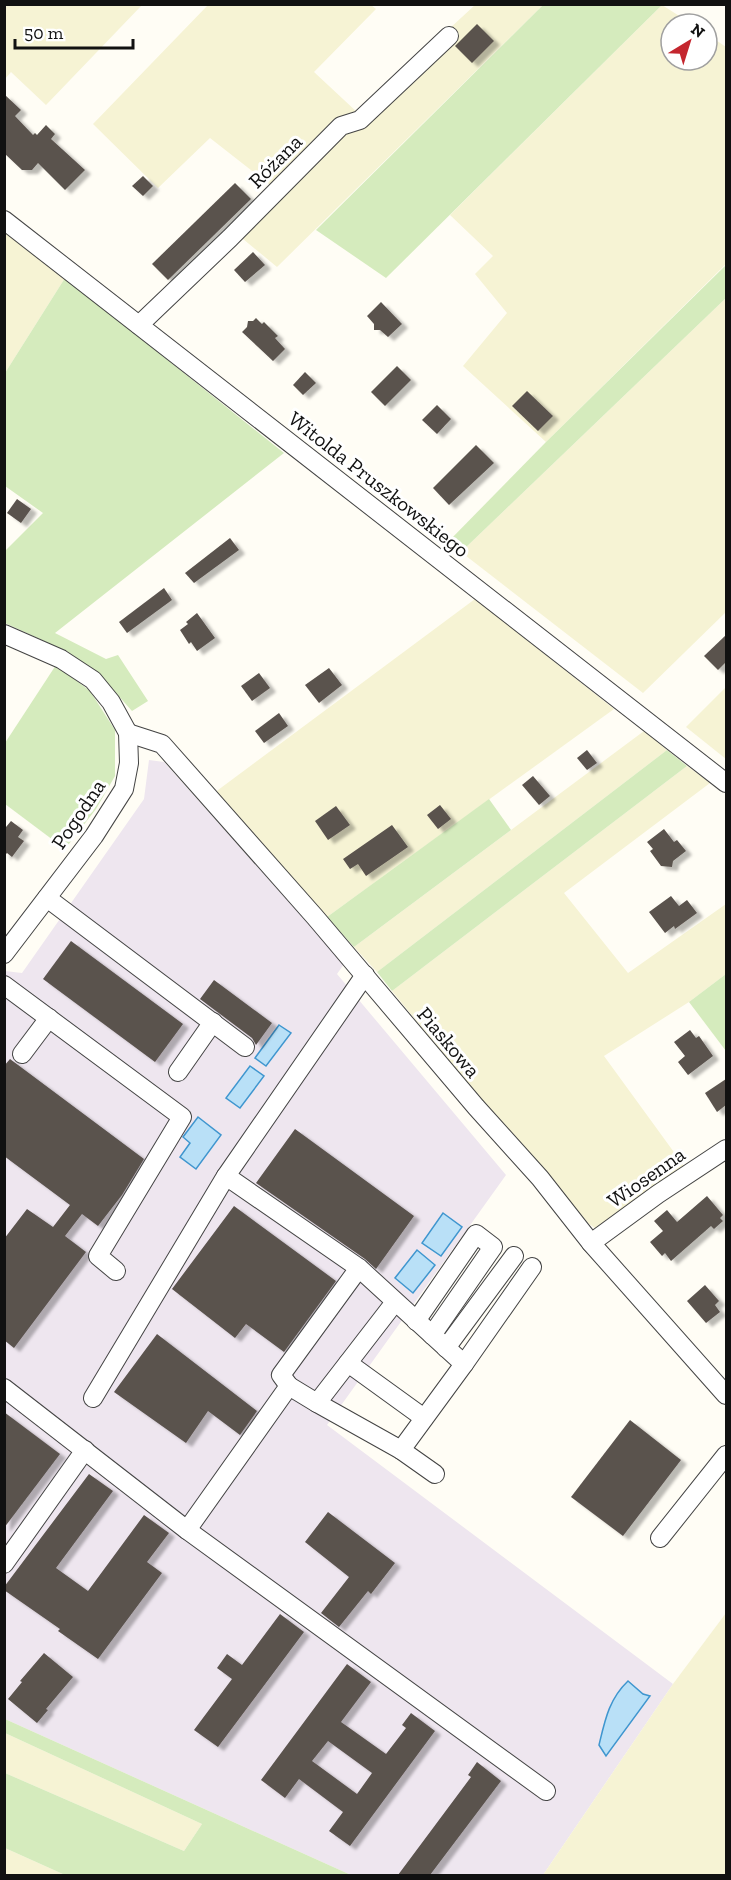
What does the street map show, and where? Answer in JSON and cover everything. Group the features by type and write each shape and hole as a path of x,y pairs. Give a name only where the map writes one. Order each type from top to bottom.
{"street":[{"name":"Różana","path":"139,325 230,238 341,126 360,120 449,36"},
{"name":"Witolda Pruszkowskiego","path":"4,220 726,783"},
{"name":"Pogodna","path":"4,954 94,836 124,789 129,763 128,733 111,702 93,680 61,659 8,641"},
{"name":"Piaskowa","path":"128,733 162,744 540,1178 591,1243 726,1395"},
{"path":"47,898 245,1047"},
{"path":"93,1398 226,1176 365,975"},
{"path":"4,985 182,1118 98,1256 117,1271"},
{"path":"22,1054 49,1018"},
{"path":"178,1072 213,1023"},
{"name":"Wiosenna","path":"591,1243 658,1194 726,1149"},
{"path":"226,1176 359,1269 464,1364"},
{"path":"416,1321 476,1234 493,1247 432,1335"},
{"path":"446,1348 514,1256"},
{"path":"400,1450 532,1267"},
{"path":"359,1269 281,1375 289,1386 400,1450 435,1474"},
{"path":"317,1403 395,1302"},
{"path":"348,1364 424,1418"},
{"path":"187,1530 289,1386"},
{"path":"4,1388 187,1530 546,1791"},
{"path":"4,1564 85,1450"},
{"path":"660,1538 726,1455"}],"shaded area":[{"path":"5,4 142,5 46,105 11,72 5,79"},
{"path":"208,5 371,5 376,9 314,72 358,113 475,5 543,5 277,267 231,229 274,188 210,138 158,188 93,124"},
{"path":"662,5 673,12 659,12 659,72 719,72 719,42 726,47 726,264 546,442 463,366 507,313 475,274 493,256 450,215"},
{"path":"5,230 65,278 5,373"},
{"path":"726,298 726,612 643,693 461,552"},
{"path":"475,599 614,709 327,917 214,793"},
{"path":"726,687 726,759 686,727"},
{"path":"644,731 667,750 377,972 354,947"},
{"path":"149,760 164,762 344,964 337,974 506,1175 327,1425 673,1684 543,1875 351,1875 5,1719 5,971 22,973 144,799"},
{"path":"687,766 710,783 564,893 628,973 726,904 726,974 689,1002 604,1056 684,1166 603,1228 595,1228 589,1224 526,1148 473,1090 392,991"},
{"path":"726,1613 726,1875 543,1875 673,1684"},
{"path":"5,1733 202,1824 184,1851 5,1773"},
{"path":"5,1848 65,1875 5,1875"}],"green space":[{"path":"543,5 662,5 386,278 316,230"},
{"path":"726,265 726,298 461,552 447,543 546,442"},
{"path":"65,278 284,453 55,633 106,659 118,655 148,701 132,711 99,674 68,652 5,623 4,552 43,513 5,486 5,373"},
{"path":"56,665 90,691 115,730 115,776 96,809 65,849 5,804 5,743"},
{"path":"667,750 687,766 392,991 377,972"},
{"path":"489,799 511,830 354,947 327,917"},
{"path":"726,974 726,1051 689,1002"},
{"path":"5,1719 351,1875 65,1875 5,1848 5,1773 184,1851 202,1824 5,1733"}],"water":[{"path":"279,1025 291,1033 266,1066 255,1058"},
{"path":"250,1066 264,1076 240,1108 226,1098"},
{"path":"198,1117 221,1135 196,1169 180,1157 190,1143 183,1137"},
{"path":"443,1213 462,1227 441,1256 422,1243"},
{"path":"417,1250 435,1265 413,1293 395,1278"},
{"path":"628,1681 643,1694 650,1696 606,1756 599,1745 606,1719 616,1695"}],"building":[{"path":"477,24 494,41 472,63 455,46"},
{"path":"4,94 21,110 15,116 33,135 35,133 37,135 46,125 55,134 51,139 85,170 65,190 38,163 32,170 22,170 4,153"},
{"path":"143,176 153,186 143,196 132,186"},
{"path":"235,183 251,199 168,280 152,264"},
{"path":"253,252 265,265 245,282 234,270"},
{"path":"381,302 402,324 388,337 380,330 374,330 374,324 367,316"},
{"path":"256,318 262,324 264,322 278,336 275,338 285,349 273,361 242,332 247,327 248,321"},
{"path":"397,366 411,380 385,406 371,392"},
{"path":"305,372 316,383 303,395 293,385"},
{"path":"527,391 553,416 538,431 512,406"},
{"path":"437,405 451,419 437,434 422,420"},
{"path":"476,445 494,463 449,505 433,488"},
{"path":"17,499 31,509 21,523 7,513"},
{"path":"230,538 239,550 194,583 185,573"},
{"path":"164,588 172,600 127,633 119,622"},
{"path":"197,613 215,638 197,651 191,642 189,644 180,630"},
{"path":"726,635 726,662 718,670 704,656"},
{"path":"329,668 342,685 319,703 305,685"},
{"path":"259,673 270,688 252,701 241,686"},
{"path":"279,713 288,726 264,743 255,731"},
{"path":"587,750 597,763 587,770 577,758"},
{"path":"533,776 550,796 539,805 522,785"},
{"path":"440,805 451,819 438,829 427,815"},
{"path":"336,806 350,825 328,840 315,821"},
{"path":"11,821 23,830 18,837 24,841 12,857 7,853 4,856 4,826 6,827"},
{"path":"392,825 408,847 366,876 358,864 350,869 343,859"},
{"path":"664,829 674,842 677,840 686,851 673,861 672,867 661,866 650,851 653,849 647,842"},
{"path":"671,896 679,906 687,900 697,913 675,929 674,926 665,933 649,912"},
{"path":"71,941 183,1024 155,1062 43,979"},
{"path":"214,980 272,1023 256,1045 252,1038 200,999"},
{"path":"690,1030 696,1038 699,1036 713,1056 688,1075 678,1062 685,1056 674,1042"},
{"path":"10,1059 144,1159 122,1195 98,1226 82,1214 65,1236 86,1252 14,1348 4,1340 4,1239 27,1209 53,1227 70,1205 4,1156 4,1066"},
{"path":"726,1079 726,1105 717,1112 705,1093"},
{"path":"295,1129 414,1216 376,1269 256,1183"},
{"path":"707,1196 723,1215 720,1218 723,1221 714,1229 711,1226 671,1261 665,1253 662,1256 650,1242 663,1231 654,1221 667,1210 677,1222"},
{"path":"234,1206 336,1281 284,1352 246,1324 235,1338 172,1289"},
{"path":"705,1285 719,1301 715,1305 720,1312 706,1323 687,1301"},
{"path":"157,1334 257,1411 240,1435 208,1411 186,1443 114,1392"},
{"path":"4,1412 60,1454 4,1528"},
{"path":"630,1420 681,1460 623,1536 571,1497"},
{"path":"89,1474 113,1491 56,1568 88,1591 144,1515 169,1533 147,1562 162,1573 98,1659 4,1590"},
{"path":"328,1512 395,1563 371,1594 368,1591 339,1627 321,1613 349,1577 305,1542"},
{"path":"280,1614 304,1632 218,1747 194,1730 232,1679 217,1668 227,1654 242,1665"},
{"path":"44,1653 73,1677 37,1723 8,1699"},
{"path":"347,1664 371,1682 341,1722 386,1754 406,1728 402,1725 411,1713 435,1731 350,1846 329,1831 343,1812 299,1779 285,1798 261,1780","holes":["328,1741 372,1773 357,1794 312,1761"]},
{"path":"477,1762 501,1781 430,1875 398,1875 471,1777 468,1775"}]}
